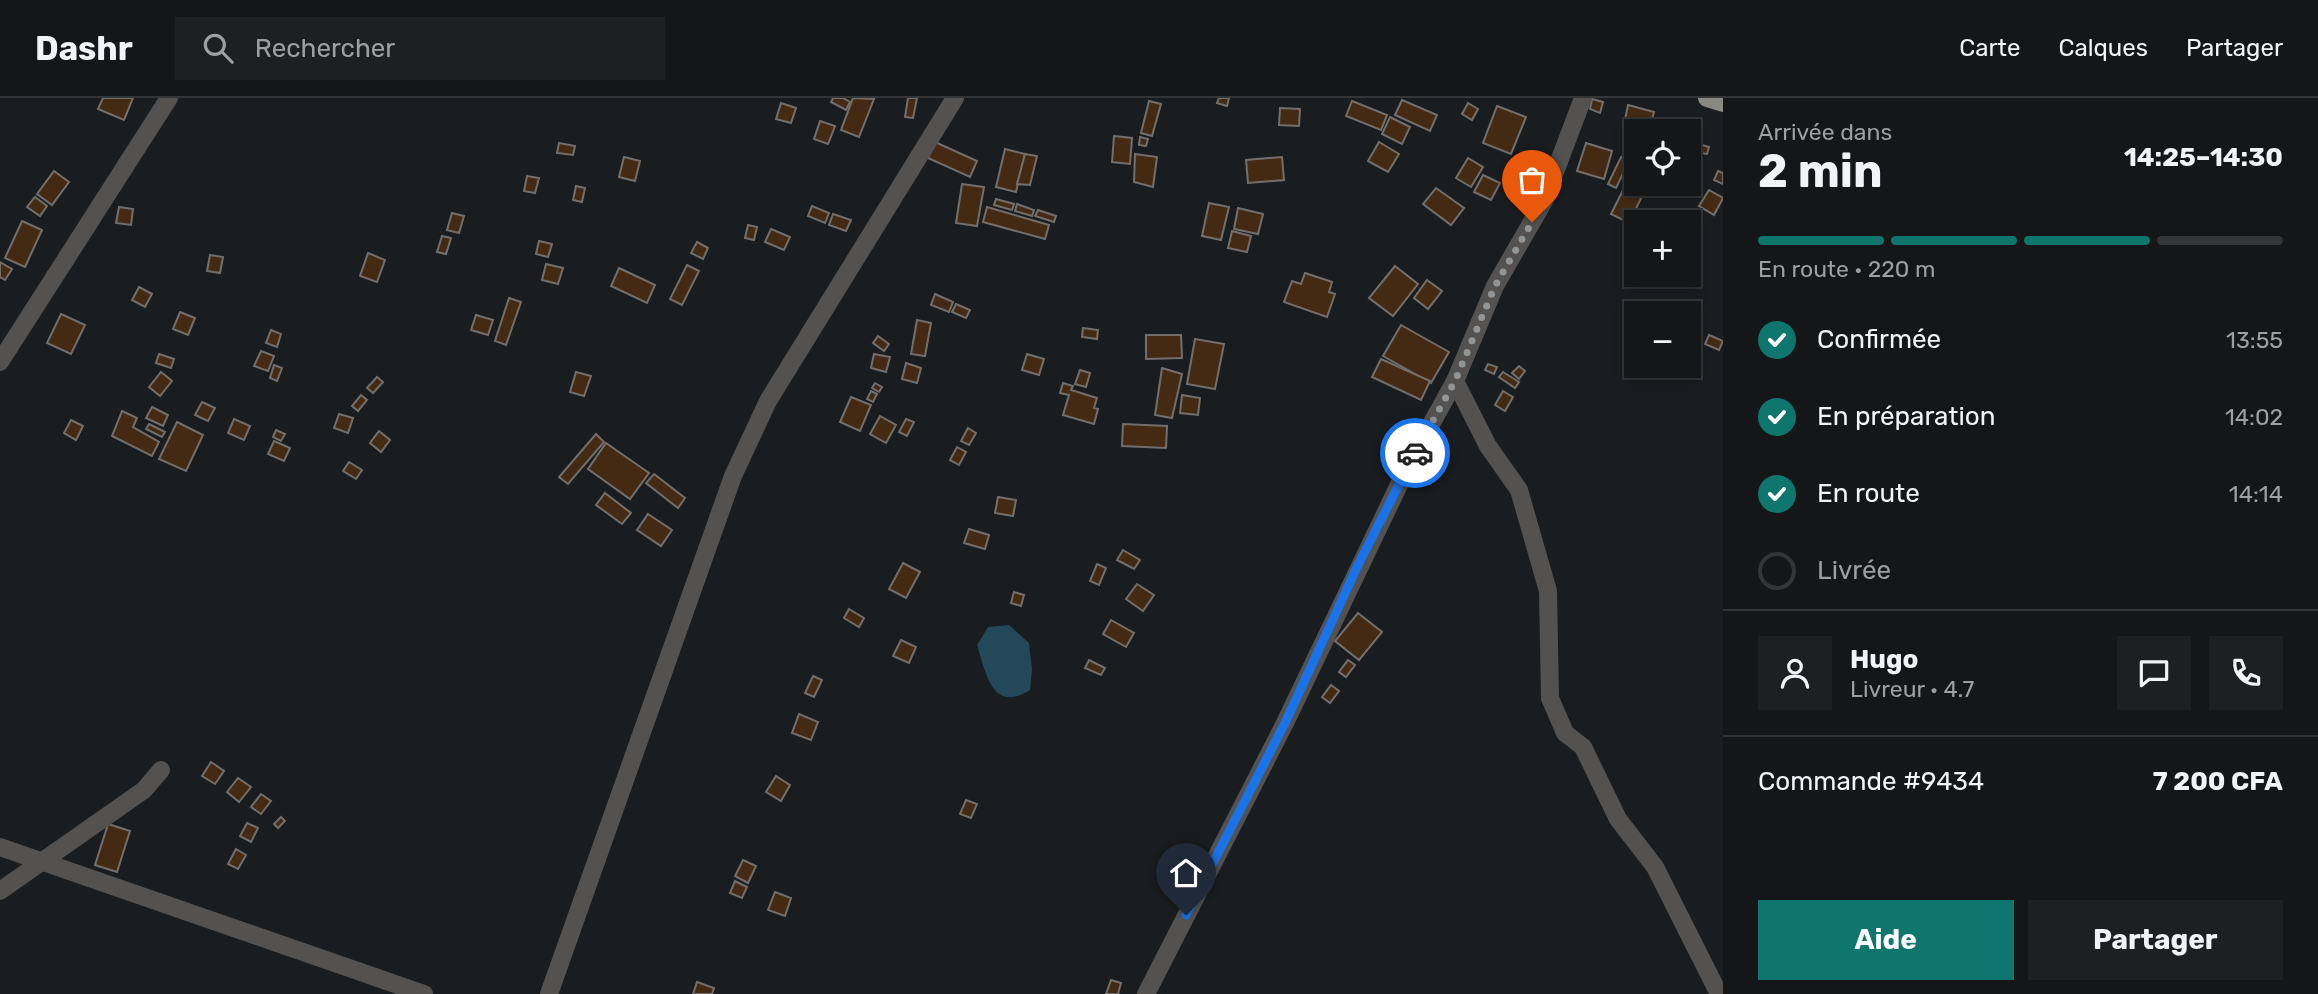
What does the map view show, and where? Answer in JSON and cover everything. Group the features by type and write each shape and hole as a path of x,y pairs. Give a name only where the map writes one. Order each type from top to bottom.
{"main road":[{"path":"1707,98 1723,103"}],"street":[{"path":"0,362 169,98"},
{"path":"549,994 733,476 768,401 955,98"},
{"path":"1146,994 1285,723 1407,468 1455,381 1495,286 1544,201 1583,98"},
{"path":"1455,381 1488,446 1519,490 1548,591 1549,698 1565,733 1583,747 1618,819 1655,867 1719,994"},
{"path":"0,891 144,790 161,770"},
{"path":"0,848 424,994"}],"water":[{"path":"1009,625 1029,643 1032,669 1030,690 1007,697 999,694 993,687 977,645 988,627"}],"building":[{"path":"103,98 133,98 124,120 98,109"},
{"path":"833,98 843,98 850,102 846,110 831,102"},
{"path":"853,98 874,99 859,137 841,130"},
{"path":"908,98 917,98 913,118 905,117"},
{"path":"1219,98 1229,98 1227,106 1217,103"},
{"path":"1592,99 1603,102 1600,113 1590,109"},
{"path":"1402,100 1437,115 1430,131 1395,115"},
{"path":"1149,101 1161,104 1152,136 1141,133"},
{"path":"1352,101 1387,115 1381,130 1346,116"},
{"path":"781,103 796,108 791,123 776,119"},
{"path":"1468,103 1478,109 1472,120 1462,114"},
{"path":"1628,105 1654,112 1652,119 1625,119"},
{"path":"1497,106 1526,117 1511,154 1483,143"},
{"path":"1280,108 1300,109 1299,126 1279,125"},
{"path":"1390,117 1410,127 1402,144 1382,134"},
{"path":"820,121 835,126 828,144 814,139"},
{"path":"1114,136 1132,138 1130,164 1112,162"},
{"path":"1140,137 1148,139 1146,146 1139,145"},
{"path":"935,142 977,161 970,177 928,158"},
{"path":"1379,142 1399,154 1388,172 1368,161"},
{"path":"559,143 575,146 573,155 557,153"},
{"path":"1586,143 1612,151 1604,179 1577,171"},
{"path":"1702,145 1709,147 1707,154 1701,153"},
{"path":"1005,149 1025,154 1016,192 996,187"},
{"path":"1025,154 1037,156 1030,185 1017,184"},
{"path":"1135,154 1157,157 1153,187 1134,182"},
{"path":"624,157 640,161 635,181 619,177"},
{"path":"1282,157 1284,180 1248,183 1246,160"},
{"path":"1621,157 1624,158 1624,171 1616,188 1608,184"},
{"path":"1468,158 1483,167 1471,187 1456,178"},
{"path":"54,171 69,182 52,205 37,194"},
{"path":"1718,171 1723,173 1723,184 1714,180"},
{"path":"1483,175 1500,183 1491,200 1474,192"},
{"path":"527,176 539,178 535,193 524,191"},
{"path":"962,184 984,187 977,226 956,223"},
{"path":"576,186 585,188 582,202 573,200"},
{"path":"1436,188 1464,208 1451,225 1423,204"},
{"path":"1624,188 1624,196 1642,196 1635,210 1624,210 1624,220 1611,214"},
{"path":"1709,190 1723,198 1714,215 1699,206"},
{"path":"35,197 47,206 40,216 27,207"},
{"path":"996,199 1014,204 1012,210 994,205"},
{"path":"1209,203 1229,207 1221,240 1202,236"},
{"path":"1017,204 1034,210 1032,216 1015,211"},
{"path":"812,206 829,213 825,223 808,216"},
{"path":"119,207 133,209 131,225 116,223"},
{"path":"987,207 1049,225 1045,239 983,222"},
{"path":"1238,208 1263,214 1258,234 1234,229"},
{"path":"1038,210 1056,216 1054,222 1035,216"},
{"path":"452,213 464,216 459,233 447,230"},
{"path":"833,214 851,220 846,231 829,225"},
{"path":"22,221 42,230 25,267 5,258"},
{"path":"748,225 757,227 754,240 745,238"},
{"path":"771,229 790,237 784,250 765,242"},
{"path":"1232,231 1251,236 1247,252 1228,248"},
{"path":"442,236 451,238 446,254 437,252"},
{"path":"539,241 552,244 548,257 536,254"},
{"path":"697,242 708,248 703,259 691,253"},
{"path":"368,253 385,260 377,282 360,276"},
{"path":"210,255 223,257 220,273 207,271"},
{"path":"0,262 12,269 5,280 0,277"},
{"path":"546,264 563,268 558,284 542,280"},
{"path":"687,265 699,271 682,305 670,299"},
{"path":"1395,266 1418,284 1393,316 1369,298"},
{"path":"619,268 655,285 647,303 611,286"},
{"path":"1305,273 1332,282 1329,292 1335,294 1327,317 1284,302 1292,281 1301,284"},
{"path":"1427,280 1442,291 1428,309 1414,298"},
{"path":"139,287 152,294 145,307 132,300"},
{"path":"935,294 953,302 949,312 931,305"},
{"path":"509,298 521,302 506,345 495,341"},
{"path":"956,304 970,310 966,318 952,312"},
{"path":"180,312 195,318 188,335 173,329"},
{"path":"61,314 85,325 71,354 47,343"},
{"path":"476,315 493,320 488,335 471,330"},
{"path":"917,320 931,323 925,356 911,354"},
{"path":"1401,325 1449,352 1431,383 1383,356"},
{"path":"1083,328 1098,330 1097,339 1082,337"},
{"path":"271,330 281,334 277,347 266,343"},
{"path":"1146,335 1181,335 1182,358 1146,359"},
{"path":"1709,335 1723,341 1719,350 1705,344"},
{"path":"878,336 889,344 884,351 873,343"},
{"path":"1195,339 1224,344 1215,389 1187,384"},
{"path":"261,351 274,356 268,371 254,366"},
{"path":"159,354 174,359 171,368 156,363"},
{"path":"874,354 890,357 886,372 871,368"},
{"path":"1027,354 1044,359 1039,375 1022,370"},
{"path":"1381,359 1430,381 1421,400 1372,377"},
{"path":"906,363 921,368 917,383 902,379"},
{"path":"1488,364 1497,367 1494,374 1485,370"},
{"path":"274,365 282,368 277,381 270,378"},
{"path":"1519,366 1525,371 1519,379 1512,373"},
{"path":"1162,368 1182,374 1172,418 1155,415"},
{"path":"1080,370 1090,373 1086,387 1075,384"},
{"path":"161,372 172,381 160,396 149,387"},
{"path":"576,372 591,376 584,396 570,392"},
{"path":"1503,372 1519,382 1515,388 1499,377"},
{"path":"377,377 383,382 373,393 367,388"},
{"path":"875,383 882,387 879,392 872,388"},
{"path":"1063,383 1073,386 1071,390 1097,398 1094,408 1098,409 1094,424 1063,415 1069,395 1060,393"},
{"path":"871,391 877,394 873,402 867,399"},
{"path":"1503,391 1513,397 1505,411 1495,405"},
{"path":"361,395 367,400 358,411 352,406"},
{"path":"1182,395 1200,398 1198,415 1180,413"},
{"path":"851,397 871,405 860,431 840,422"},
{"path":"202,402 215,408 208,421 195,415"},
{"path":"152,407 168,415 163,426 146,418"},
{"path":"122,411 137,418 133,427 159,442 152,456 112,436"},
{"path":"339,414 353,418 348,433 334,428"},
{"path":"880,416 896,425 886,443 870,434"},
{"path":"234,419 250,426 244,440 228,433"},
{"path":"906,419 914,422 907,436 899,432"},
{"path":"71,420 83,426 76,440 64,433"},
{"path":"177,422 203,435 186,471 159,459"},
{"path":"149,424 165,432 162,437 146,429"},
{"path":"1123,424 1167,426 1166,448 1122,446"},
{"path":"968,428 976,433 969,445 961,441"},
{"path":"276,430 285,434 281,441 273,437"},
{"path":"379,431 390,440 381,452 370,443"},
{"path":"596,434 604,442 568,484 559,477"},
{"path":"274,441 290,448 284,461 268,454"},
{"path":"606,443 649,473 630,499 588,469"},
{"path":"957,447 966,452 959,465 950,460"},
{"path":"349,462 362,470 356,479 343,471"},
{"path":"654,474 685,498 678,508 646,483"},
{"path":"605,493 631,513 622,524 596,505"},
{"path":"998,497 1016,500 1013,516 995,513"},
{"path":"648,514 672,530 661,546 637,530"},
{"path":"969,529 989,535 985,549 964,543"},
{"path":"1123,550 1140,560 1134,569 1117,560"},
{"path":"903,563 920,572 906,598 889,589"},
{"path":"1097,564 1106,568 1099,585 1090,581"},
{"path":"1137,584 1154,595 1143,611 1126,599"},
{"path":"1014,592 1024,595 1021,606 1011,603"},
{"path":"849,609 864,618 859,627 844,618"},
{"path":"1358,613 1382,632 1359,660 1335,641"},
{"path":"1111,620 1134,633 1126,647 1103,634"},
{"path":"901,640 916,647 909,663 893,656"},
{"path":"1089,660 1105,668 1101,675 1085,668"},
{"path":"1348,660 1355,665 1346,677 1339,672"},
{"path":"813,676 822,680 814,697 805,693"},
{"path":"1331,685 1339,691 1330,703 1322,697"},
{"path":"799,714 818,722 811,740 792,733"},
{"path":"211,762 224,771 215,784 202,776"},
{"path":"776,776 790,785 781,801 766,792"},
{"path":"238,778 251,787 239,802 227,792"},
{"path":"261,794 271,801 261,814 251,807"},
{"path":"966,800 977,804 971,818 960,814"},
{"path":"281,817 285,821 278,828 274,824"},
{"path":"247,823 258,828 251,842 240,836"},
{"path":"108,824 130,831 117,872 95,865"},
{"path":"236,849 246,855 238,869 228,864"},
{"path":"743,860 756,866 748,883 735,876"},
{"path":"735,881 747,887 742,898 730,893"},
{"path":"775,892 791,898 785,916 768,910"},
{"path":"1111,980 1121,983 1118,994 1106,994"},
{"path":"697,982 714,988 712,994 693,994"}],"way so far":[{"path":"1415,453 1455,381 1495,286 1532,222"}],"route":[{"path":"1186,915 1285,723 1358,565 1415,453"}]}
